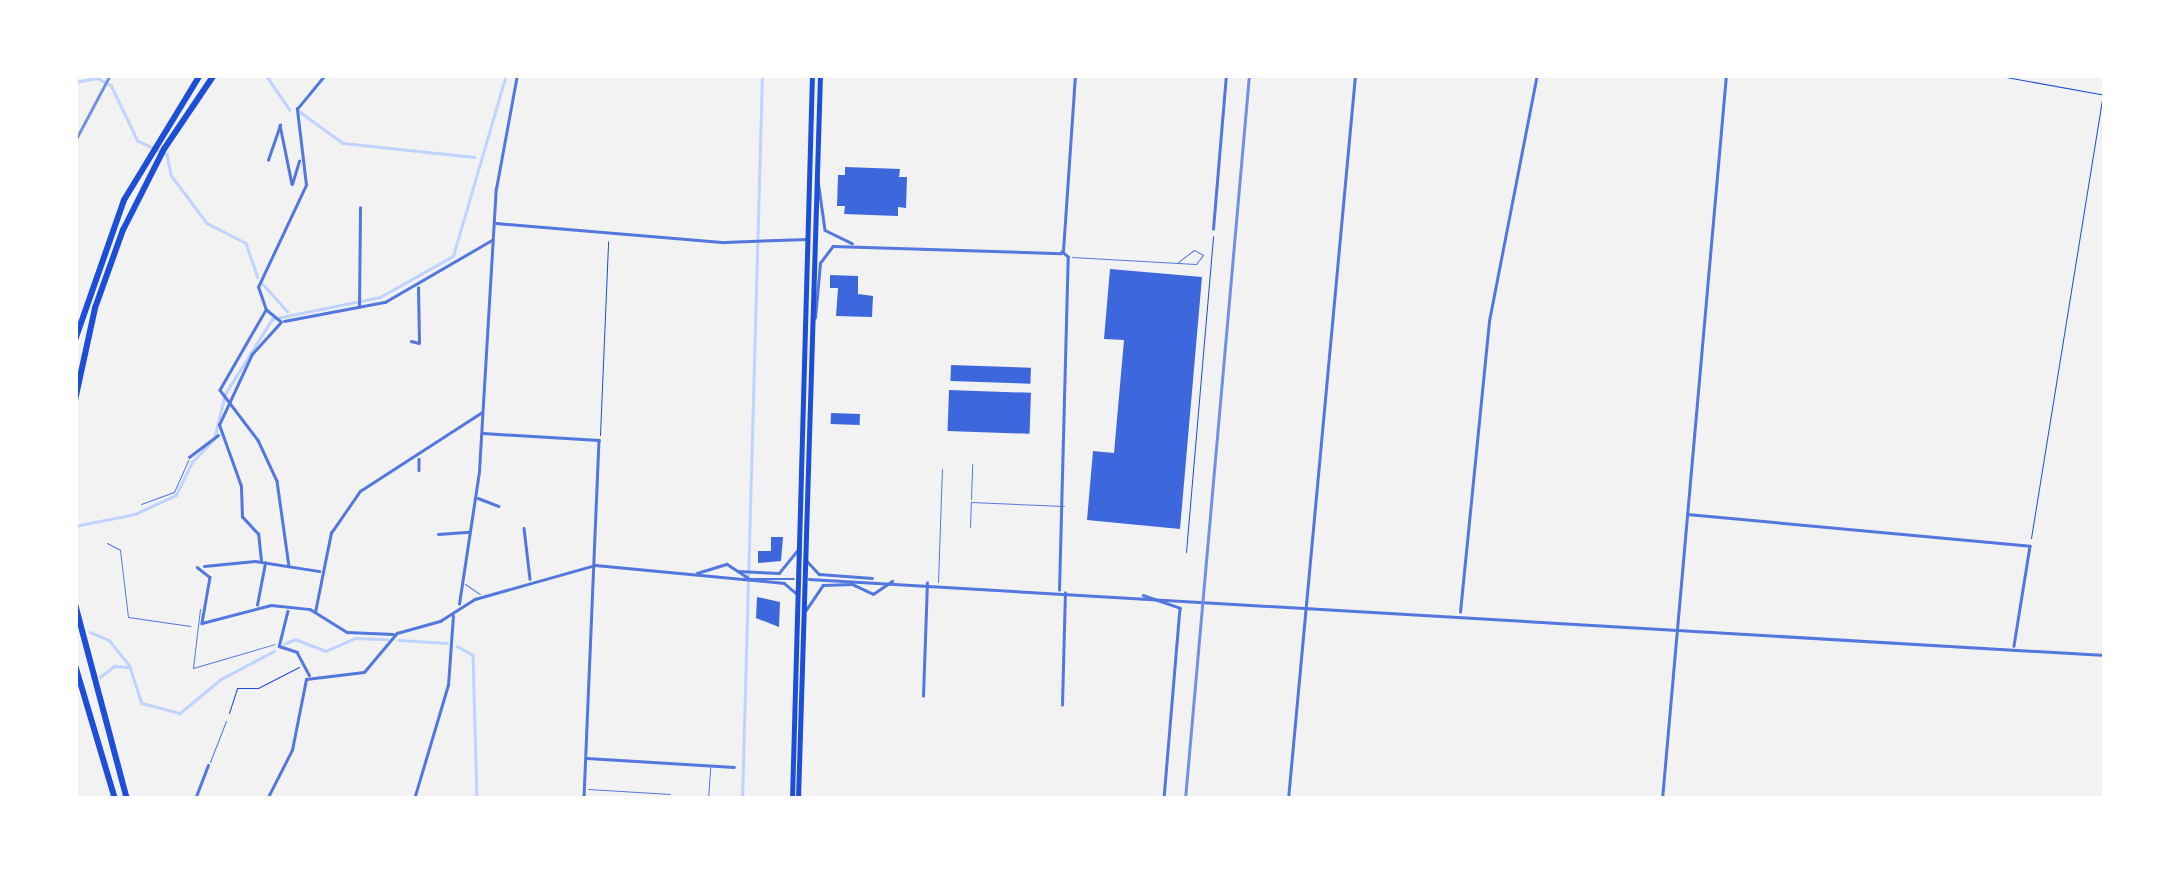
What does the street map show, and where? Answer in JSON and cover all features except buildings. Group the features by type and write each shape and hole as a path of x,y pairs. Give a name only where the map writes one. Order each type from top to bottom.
{"highway":[{"path":"75,400 95,308 128,217 214,75"},
{"path":"75,340 124,200 197,79"},
{"path":"75,604 93,690 127,799"},
{"path":"75,666 115,799"}],"main road":[{"path":"795,799 812,75"},
{"path":"795,799 820,75"}],"street":[{"path":"277,319 266,310 258,287 305,189 297,109 325,75"},
{"path":"460,607 482,432 494,222 517,75"},
{"path":"1062,252 1075,75"},
{"path":"1213,229 1226,75"},
{"path":"1288,799 1355,75"},
{"path":"1460,614 1489,321 1537,75"},
{"path":"1662,799 1726,75"},
{"path":"268,160 280,125 292,184 300,159"},
{"path":"817,179 825,230 858,244"},
{"path":"358,304 360,208"},
{"path":"494,222 608,233 758,241 808,239"},
{"path":"258,606 263,562 258,534 242,517 241,486 219,434 226,400 257,346 277,319 358,304 418,287 493,239"},
{"path":"812,327 824,254 833,246 1062,252 1068,257 1064,506 1058,591"},
{"path":"418,287 419,342"},
{"path":"266,310 222,394 258,440 277,480 289,566"},
{"path":"411,341 427,344"},
{"path":"315,612 320,571 334,528 360,491 418,457 470,414 483,412"},
{"path":"482,432 600,440 584,799"},
{"path":"190,456 219,434"},
{"path":"418,457 419,470"},
{"path":"476,498 499,506"},
{"path":"1688,514 2030,546 2014,647"},
{"path":"524,528 531,580"},
{"path":"438,534 471,532"},
{"path":"749,578 782,572 799,545"},
{"path":"806,558 819,574 878,580"},
{"path":"320,571 263,562 199,567 210,577 200,608 204,624 258,606 315,612 344,632 394,636"},
{"path":"310,676 364,672 394,636 452,614 482,596 595,565 727,578 794,579"},
{"path":"722,565 727,578"},
{"path":"695,574 731,566 749,578 787,584 798,595"},
{"path":"727,578 731,566"},
{"path":"809,579 927,581 2105,655"},
{"path":"857,586 858,580"},
{"path":"878,580 880,590"},
{"path":"804,616 820,586 857,586 870,594 894,580"},
{"path":"923,696 927,581"},
{"path":"1062,705 1065,592"},
{"path":"1142,594 1180,606 1164,799"},
{"path":"288,608 279,644 296,652 310,676"},
{"path":"414,799 446,694 452,614"},
{"path":"266,799 290,754 310,676"},
{"path":"586,758 734,767"},
{"path":"195,799 208,765"}],"lane":[{"path":"1068,257 1198,264 1203,254 1194,250 1178,262"},
{"path":"141,504 176,490 190,456"},
{"path":"970,527 972,464"},
{"path":"938,582 942,469"},
{"path":"971,502 1064,506"},
{"path":"106,543 120,550 128,617 194,626"},
{"path":"461,583 482,596"},
{"path":"200,608 194,626 193,668 279,644"},
{"path":"208,765 226,721"},
{"path":"708,799 710,765"},
{"path":"584,788 670,794"}],"path":[{"path":"1994,75 2104,95"},
{"path":"2030,546 2105,83"},
{"path":"1186,552 1213,229"},
{"path":"600,440 608,233"},
{"path":"226,721 237,688 258,688 302,666"}],"waterway":[{"path":"266,75 290,110"},
{"path":"75,526 135,514 176,495 192,462 214,439 225,394 272,319 380,297 453,256 506,75"},
{"path":"742,799 762,75"},
{"path":"75,82 97,78 111,85 138,141 167,154 171,175 207,223 246,243 258,277"},
{"path":"299,111 343,143 474,157"},
{"path":"262,283 287,311"},
{"path":"90,632 109,640 129,665"},
{"path":"284,644 295,639 326,651 355,638 387,639"},
{"path":"399,640 447,643"},
{"path":"457,646 473,655 477,799"},
{"path":"100,677 114,666 130,667 142,703 180,713 221,679 274,651"}],"railway":[{"path":"75,141 110,75"},
{"path":"1185,799 1249,75"}]}
